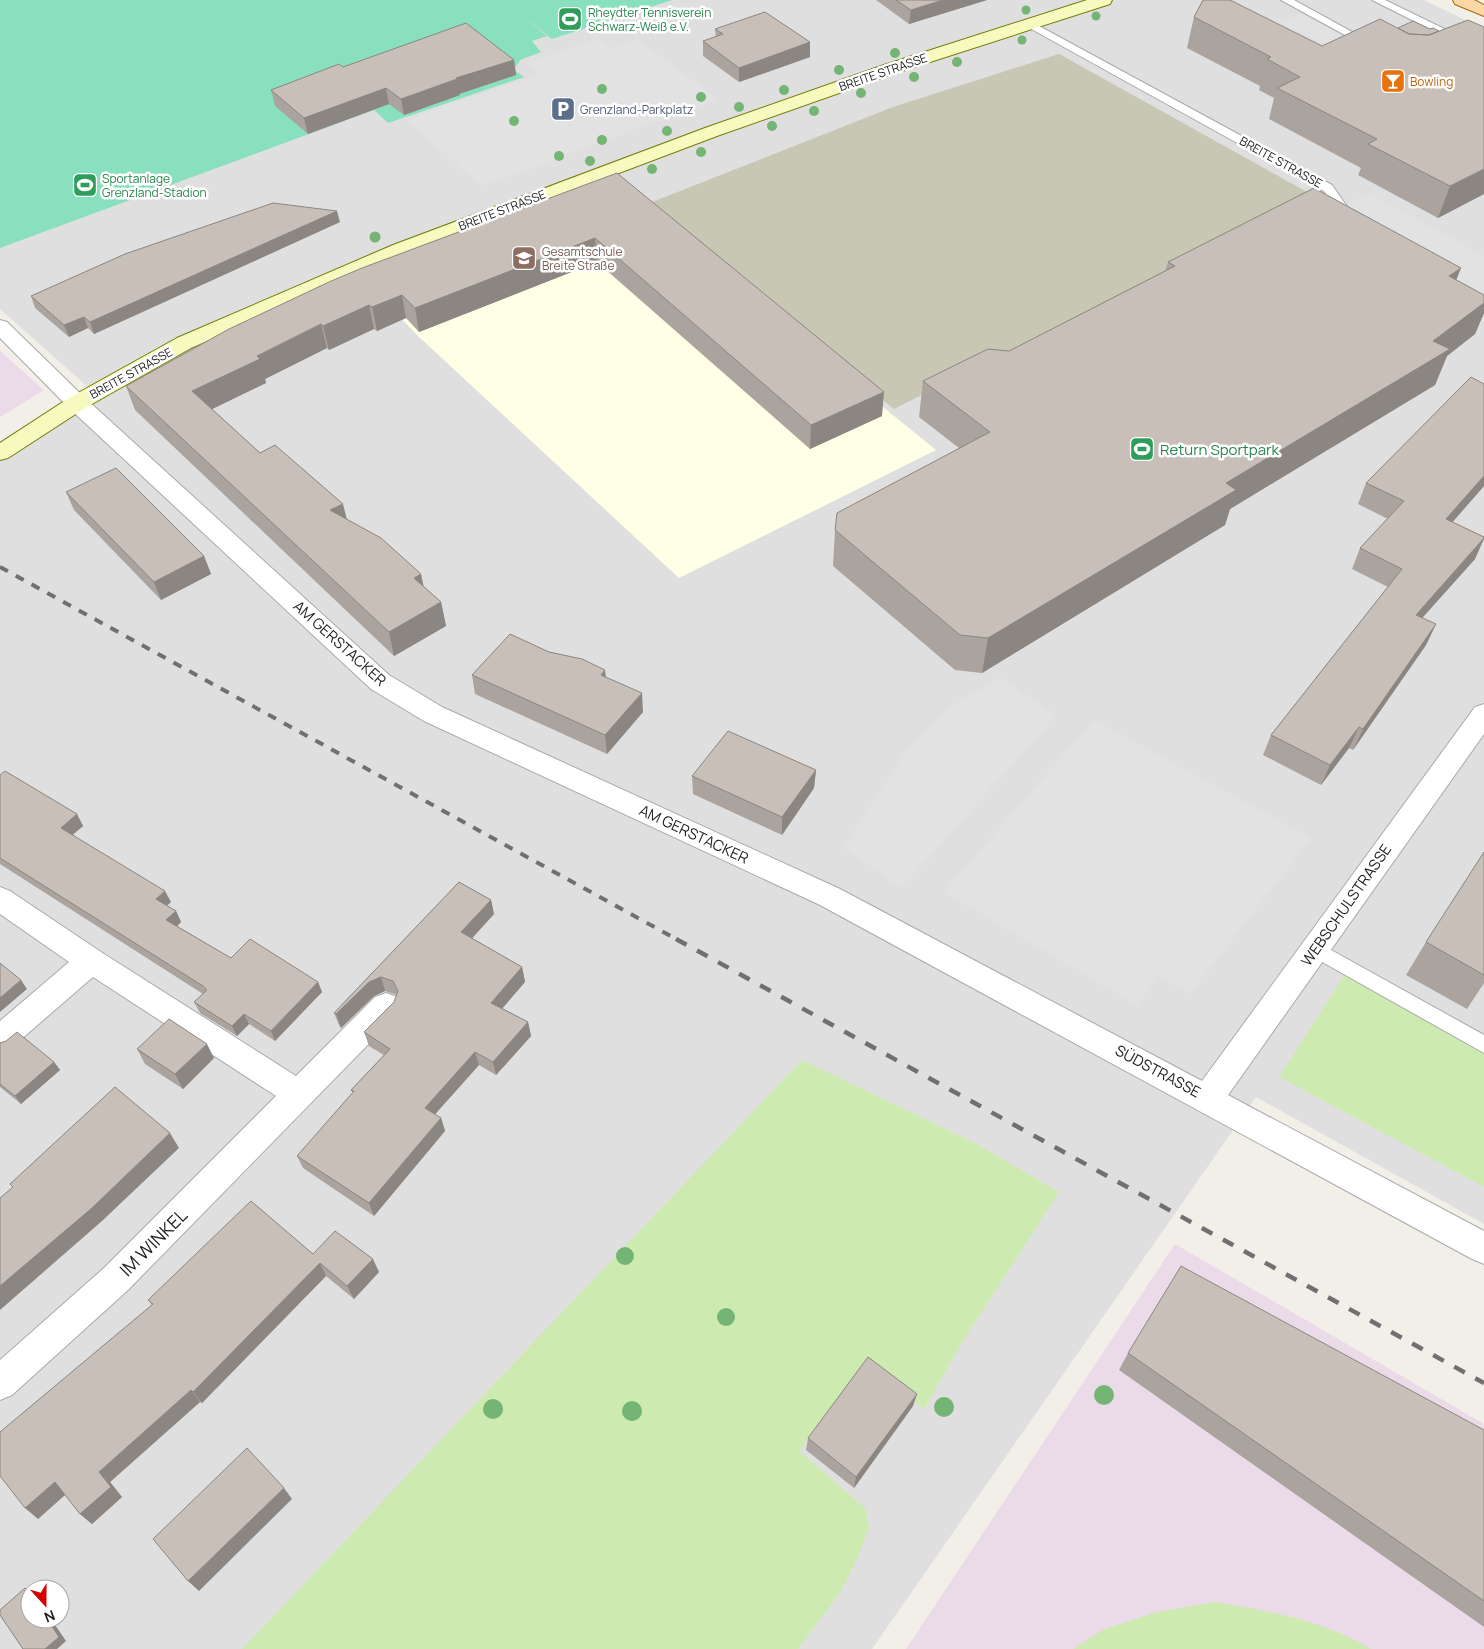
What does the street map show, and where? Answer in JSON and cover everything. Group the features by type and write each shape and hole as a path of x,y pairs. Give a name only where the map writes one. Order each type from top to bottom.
{"main road":[{"name":"BREITE STRASSE","path":"0,453 77,403 184,343 400,249 720,129 1028,23 1104,0"},
{"path":"1461,0 1484,11"}],"street":[{"name":"AM GERSTACKER","path":"0,326 77,403 380,682 432,714 830,897"},
{"name":"WEBSCHULSTRASSE","path":"1208,1098 1315,950 1377,859 1484,714"},
{"name":"SÜDSTRASSE","path":"830,897 1208,1098 1484,1248"},
{"path":"0,899 91,961 299,1094"},
{"path":"0,1039 91,961"},
{"name":"IM WINKEL","path":"0,1383 116,1279 386,1006"}],"lane":[{"path":"1286,0 1375,47"},
{"path":"1377,0 1464,42"},
{"name":"BREITE STRASSE","path":"1028,23 1328,188 1342,208"},
{"path":"1448,48 1464,42 1484,39"},
{"path":"1315,950 1484,1045"}],"shaded area":[{"path":"0,0 1424,0 1484,29 1484,1224 1256,1097 872,1649 0,1649 0,442 88,387 0,309"},
{"path":"1300,14 1439,81 1442,101 1281,23"},
{"name":"Grenzland-Parkplatz","path":"599,38 612,48 636,39 718,99 482,186 406,120 539,74 527,63"},
{"path":"1059,54 1314,196 894,409 642,206 893,107"},
{"path":"619,192 936,450 679,578 417,335 370,285"},
{"path":"1369,193 1484,256 1484,293 1458,308 1342,208"},
{"path":"0,351 44,390 0,417"},
{"path":"1000,678 1056,716 901,888 844,848 907,749 947,709"},
{"path":"1094,720 1311,838 1190,994 1158,975 1137,1005 944,892"},
{"path":"1175,1244 1484,1424 1484,1649 906,1649"}],"green space":[{"name":"Sportanlage Grenzland-Stadion","path":"0,0 672,0 552,39 520,14 547,36 532,41 541,52 520,60 514,70 524,77 388,123 374,110 0,248"},
{"path":"1345,974 1484,1054 1484,1187 1279,1077"},
{"path":"802,1060 975,1143 1059,1192 963,1341 924,1409 864,1364 799,1451 866,1509 869,1528 856,1561 841,1591 798,1649 242,1649"},
{"path":"1215,1602 1275,1613 1315,1624 1353,1639 1371,1649 1073,1649 1103,1630 1156,1612"}],"building":[{"path":"896,0 943,0 911,10"},
{"path":"1203,0 1230,0 1322,46 1380,19 1409,34 1429,35 1468,20 1484,27 1484,169 1450,186 1368,144 1377,139 1277,88 1300,77 1267,59 1271,57 1194,17"},
{"path":"765,12 810,42 739,68 703,41 723,34 715,29"},
{"path":"1413,21 1439,31 1429,35 1409,34 1398,28"},
{"path":"466,23 514,60 456,78 401,99 386,88 304,118 271,90 339,64 343,67"},
{"path":"617,173 884,392 811,425 595,238 415,308 402,295 372,307 369,305 323,326 321,324 257,356 260,359 192,391 260,453 275,445 343,504 330,510 381,538 421,574 414,578 441,602 389,632 126,386 229,329 329,282"},
{"name":"Return Sportpark","path":"1314,188 1461,268 1449,276 1484,295 1484,303 1433,341 1450,349 1226,483 1236,490 988,638 960,635 835,530 837,513 990,432 923,381 988,349 1009,351 1175,266 1168,262"},
{"path":"273,203 337,211 90,322 84,317 64,325 31,296 125,254"},
{"path":"1471,377 1484,384 1484,476 1446,519 1484,538 1416,615 1436,624 1363,729 1359,727 1330,765 1271,735 1402,569 1360,548 1404,501 1366,483"},
{"path":"116,468 204,556 154,582 66,492"},
{"path":"510,634 549,652 582,659 605,670 601,675 642,693 605,735 472,675"},
{"path":"728,731 816,770 782,817 692,776"},
{"path":"5,771 77,814 61,828 165,891 156,899 176,911 166,920 231,958 250,939 318,982 271,1031 244,1014 232,1026 194,1002 207,990 203,986 0,858 0,775"},
{"path":"1484,852 1484,975 1426,942"},
{"path":"459,882 491,900 461,932 522,967 491,1003 528,1022 493,1062 475,1052 425,1108 441,1118 369,1203 297,1156 354,1091 351,1090 390,1049 364,1032 394,1002 398,991 393,981 381,977 369,982 336,1014 334,1013"},
{"path":"0,963 21,980 0,998"},
{"path":"169,1019 207,1044 175,1074 137,1049"},
{"path":"17,1032 54,1062 15,1096 0,1084 0,1043 6,1041"},
{"path":"115,1087 170,1133 92,1208 0,1286 0,1198 13,1187 10,1184"},
{"path":"251,1201 313,1254 335,1231 373,1259 347,1286 320,1263 193,1392 191,1390 99,1472 111,1487 80,1514 55,1482 25,1508 0,1476 0,1432 153,1304 148,1300"},
{"path":"1181,1266 1484,1430 1484,1601 1128,1353"},
{"path":"868,1357 917,1394 856,1477 808,1438"},
{"path":"247,1448 284,1488 188,1581 153,1539"},
{"path":"20,1592 20,1629 54,1629 59,1637 45,1649 23,1649 0,1615 0,1610"}],"railway":[{"path":"0,567 678,940"},
{"path":"676,939 1484,1383"}],"place":[{"name":"Rheydter Tennisverein Schwarz-Weiß e.V.","path":"570,19"},
{"name":"Bowling","path":"1393,81"},
{"name":"Grenzland-Parkplatz","path":"563,109"},
{"name":"Sportanlage Grenzland-Stadion","path":"85,185"},
{"name":"Gesamtschule Breite Straße","path":"524,258"},
{"name":"Return Sportpark","path":"1142,449"}]}
